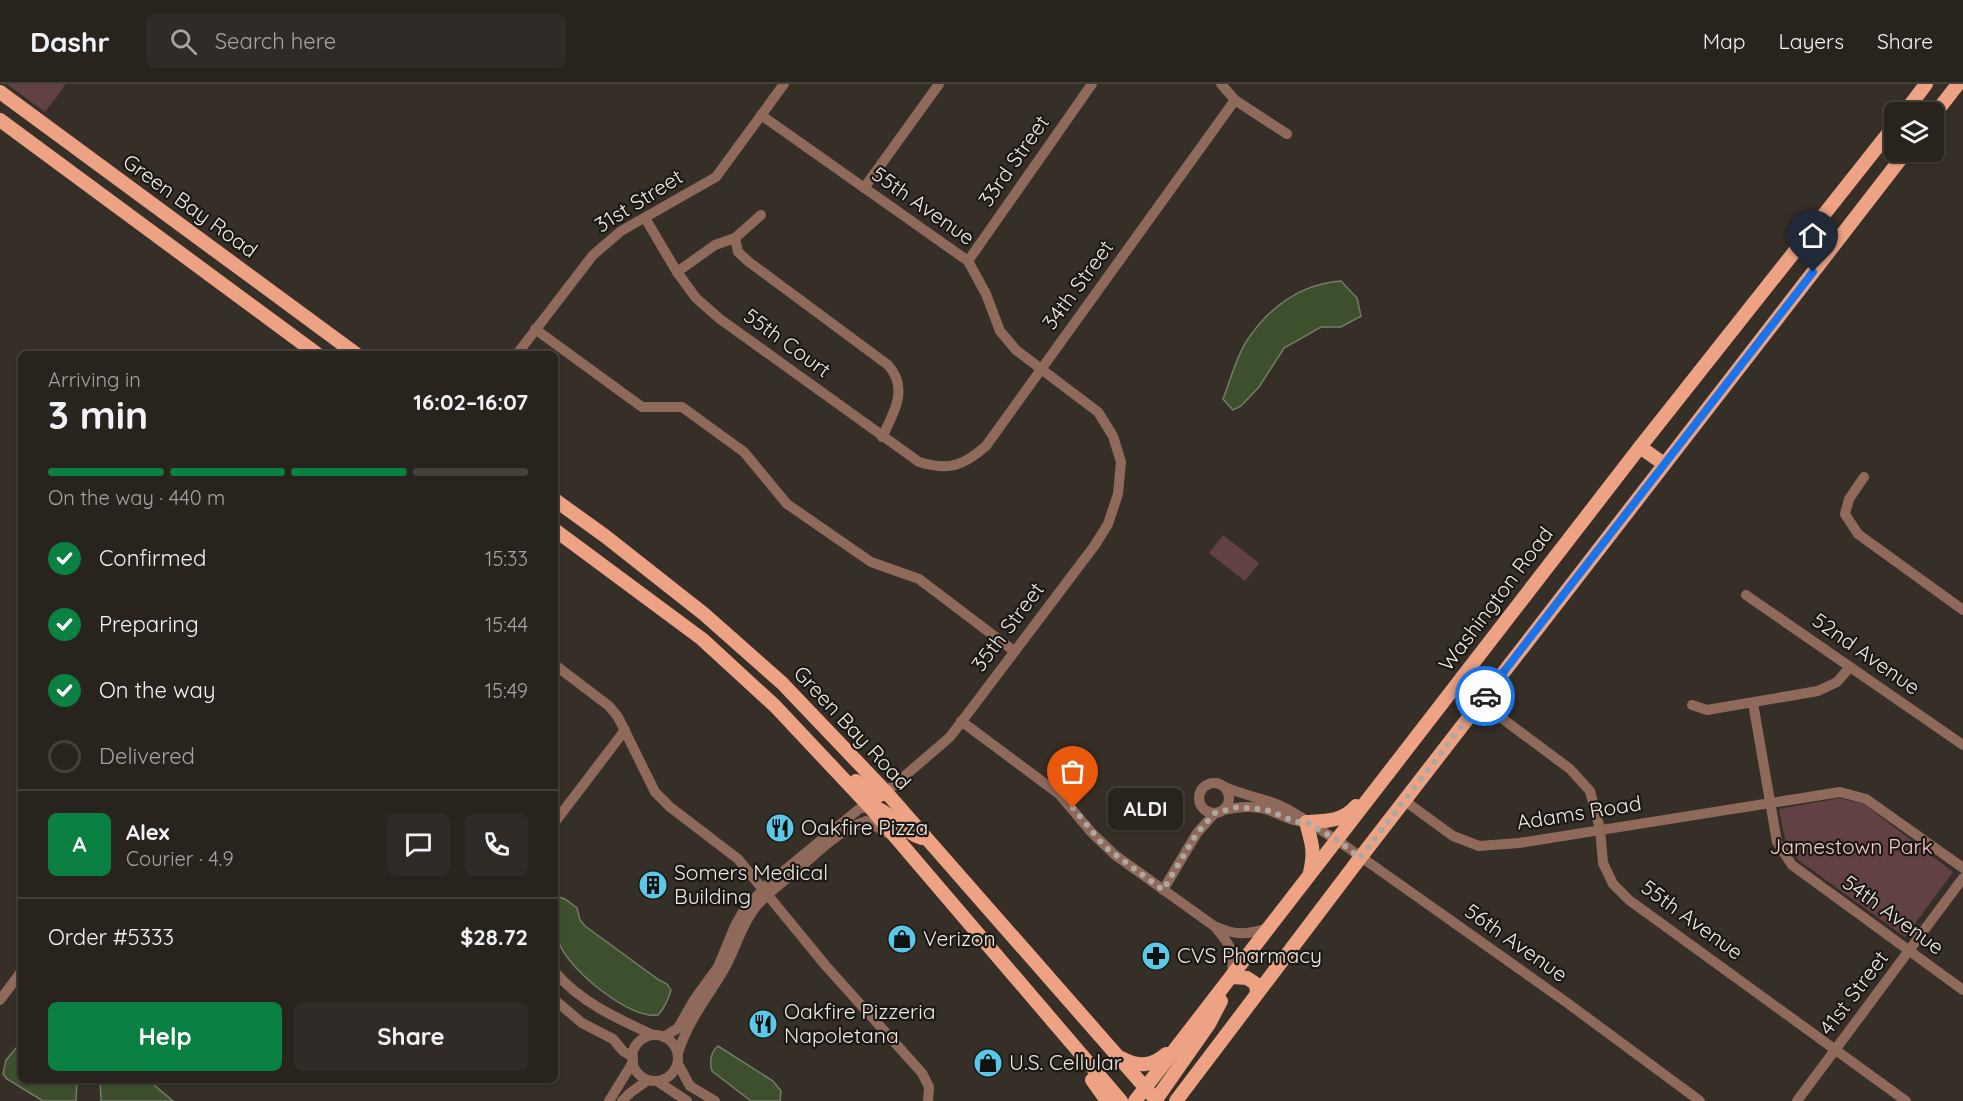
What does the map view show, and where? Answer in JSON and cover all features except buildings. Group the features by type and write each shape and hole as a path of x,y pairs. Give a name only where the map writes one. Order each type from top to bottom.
{"main road":[{"path":"1912,102 1926,84"},
{"path":"1944,103 1958,84"},
{"name":"Green Bay Road","path":"0,92 352,351"},
{"name":"Green Bay Road","path":"0,120 313,351"},
{"name":"Washington Road","path":"1135,1101 1152,1098 1212,1003 1640,447 1884,139"},
{"path":"1176,1101 1360,858 1898,162"},
{"path":"1640,447 1664,464"},
{"name":"Green Bay Road","path":"558,502 704,614 782,683 886,792 1152,1098"},
{"name":"Green Bay Road","path":"558,532 702,639 775,706 869,806 1121,1101"},
{"path":"838,771 876,796 886,792"},
{"path":"1310,875 1314,856 1306,822 1334,820 1349,814 1371,788 1389,773"},
{"path":"869,806 883,810 909,833 926,839"},
{"path":"1152,1098 1209,1024 1232,977 1248,978 1256,984 1257,993"},
{"path":"1038,1003 1053,1035 1107,1101"},
{"path":"1117,1055 1141,1065 1154,1063 1166,1054 1212,1003"},
{"path":"1185,1101 1196,1075"}],"street":[{"name":"31st Street","path":"519,351 592,255 621,231 716,177 784,84"},
{"path":"864,188 939,84"},
{"name":"33rd Street","path":"968,261 1092,84"},
{"path":"1221,84 1235,100 1287,134"},
{"name":"34th Street","path":"936,467 952,467 972,458 986,446 1235,100"},
{"name":"55th Avenue","path":"761,115 968,261 986,294 1000,332 1016,350 1098,412 1113,436 1121,462"},
{"path":"678,272 715,245 735,238 761,215"},
{"name":"55th Court","path":"645,218 696,298 720,319 882,437 919,462 936,467"},
{"path":"735,238 738,252 749,262 841,329 895,373 900,394 882,437"},
{"path":"535,329 642,407 682,407 744,452 787,504 871,562 919,579 1014,651"},
{"name":"35th Street","path":"886,792 950,737 1095,545 1108,524 1118,494 1121,462"},
{"path":"1864,477 1849,499 1845,514 1858,534 1963,610"},
{"name":"52nd Avenue","path":"1746,595 1963,745"},
{"path":"558,667 609,706 625,730 655,792 670,807 738,859 826,966 922,1073 929,1087 928,1101"},
{"path":"1692,705 1707,710 1818,691 1837,682 1850,667"},
{"name":"55th Avenue","path":"1457,685 1570,769 1590,791 1600,830 1603,863 1613,884 1629,900 1906,1101"},
{"name":"54th Avenue","path":"1753,702 1777,842 1792,865 1963,990"},
{"path":"961,721 1059,794 1105,847 1214,926 1230,933 1251,934 1272,926"},
{"path":"558,818 625,730"},
{"path":"1163,890 1197,833 1229,799 1225,787 1216,783 1203,787 1199,795 1197,833"},
{"name":"56th Avenue","path":"1225,787 1295,813 1337,840 1566,1002 1700,1101"},
{"name":"Adams Road","path":"1405,801 1453,836 1479,846 1519,843 1840,792 1866,799 1963,868"},
{"path":"1200,805 1206,811 1219,812"},
{"path":"609,1101 633,1059 639,1042 678,1028 694,1000 718,967 744,910 859,809 869,806"},
{"name":"56th Avenue","path":"1219,812 1238,807 1257,808 1296,822 1306,822"},
{"path":"716,1101 690,1086 678,1064 678,1053 683,1036 724,970 745,924 765,892 855,825 866,821 894,837"},
{"name":"41st Street","path":"1797,1101 1963,878"},
{"path":"1214,926 1233,952 1232,977"},
{"path":"558,975 603,1011 670,1041 678,1053"},
{"path":"0,1000 18,976"},
{"path":"558,1003 582,1023 613,1039 633,1059 638,1073 687,1101"},
{"path":"622,1101 630,1093 653,1081 670,1076 678,1064"}],"green space":[{"path":"7,84 66,84 45,112"},
{"path":"1223,535 1259,563 1245,581 1209,553"},
{"name":"Jamestown Park","path":"1840,798 1864,804 1953,872 1905,937 1798,860 1785,839 1779,809"}],"shaded area":[{"path":"1341,281 1357,298 1361,316 1341,327 1321,327 1284,348 1259,387 1241,406 1233,410 1223,399 1239,355 1264,319 1286,300 1299,293 1326,283"},
{"path":"558,898 565,899 577,908 580,920 585,926 667,984 671,990 663,1010 658,1015 632,1010 617,1002 576,967 558,940"},
{"path":"18,1046 18,1083 77,1083 76,1101 43,1101 7,1079 3,1074 6,1060"},
{"path":"718,1046 773,1081 781,1091 780,1101 751,1101 712,1071 711,1057"},
{"path":"100,1083 152,1083 173,1101 101,1101"}],"way so far":[{"path":"1073,808 1105,847 1163,890 1197,833 1215,813 1238,807 1246,806 1267,810 1296,822 1306,822 1337,840 1360,858 1485,696"}],"place":[{"name":"ALDI","path":"1073,808"},
{"name":"Oakfire Pizza","path":"780,828"},
{"name":"Somers Medical Building","path":"653,885"},
{"name":"Verizon","path":"902,939"},
{"name":"CVS Pharmacy","path":"1156,956"},
{"name":"Oakfire Pizzeria Napoletana","path":"763,1024"},
{"name":"U.S. Cellular","path":"988,1063"}],"route":[{"path":"1485,696 1813,272"}]}
